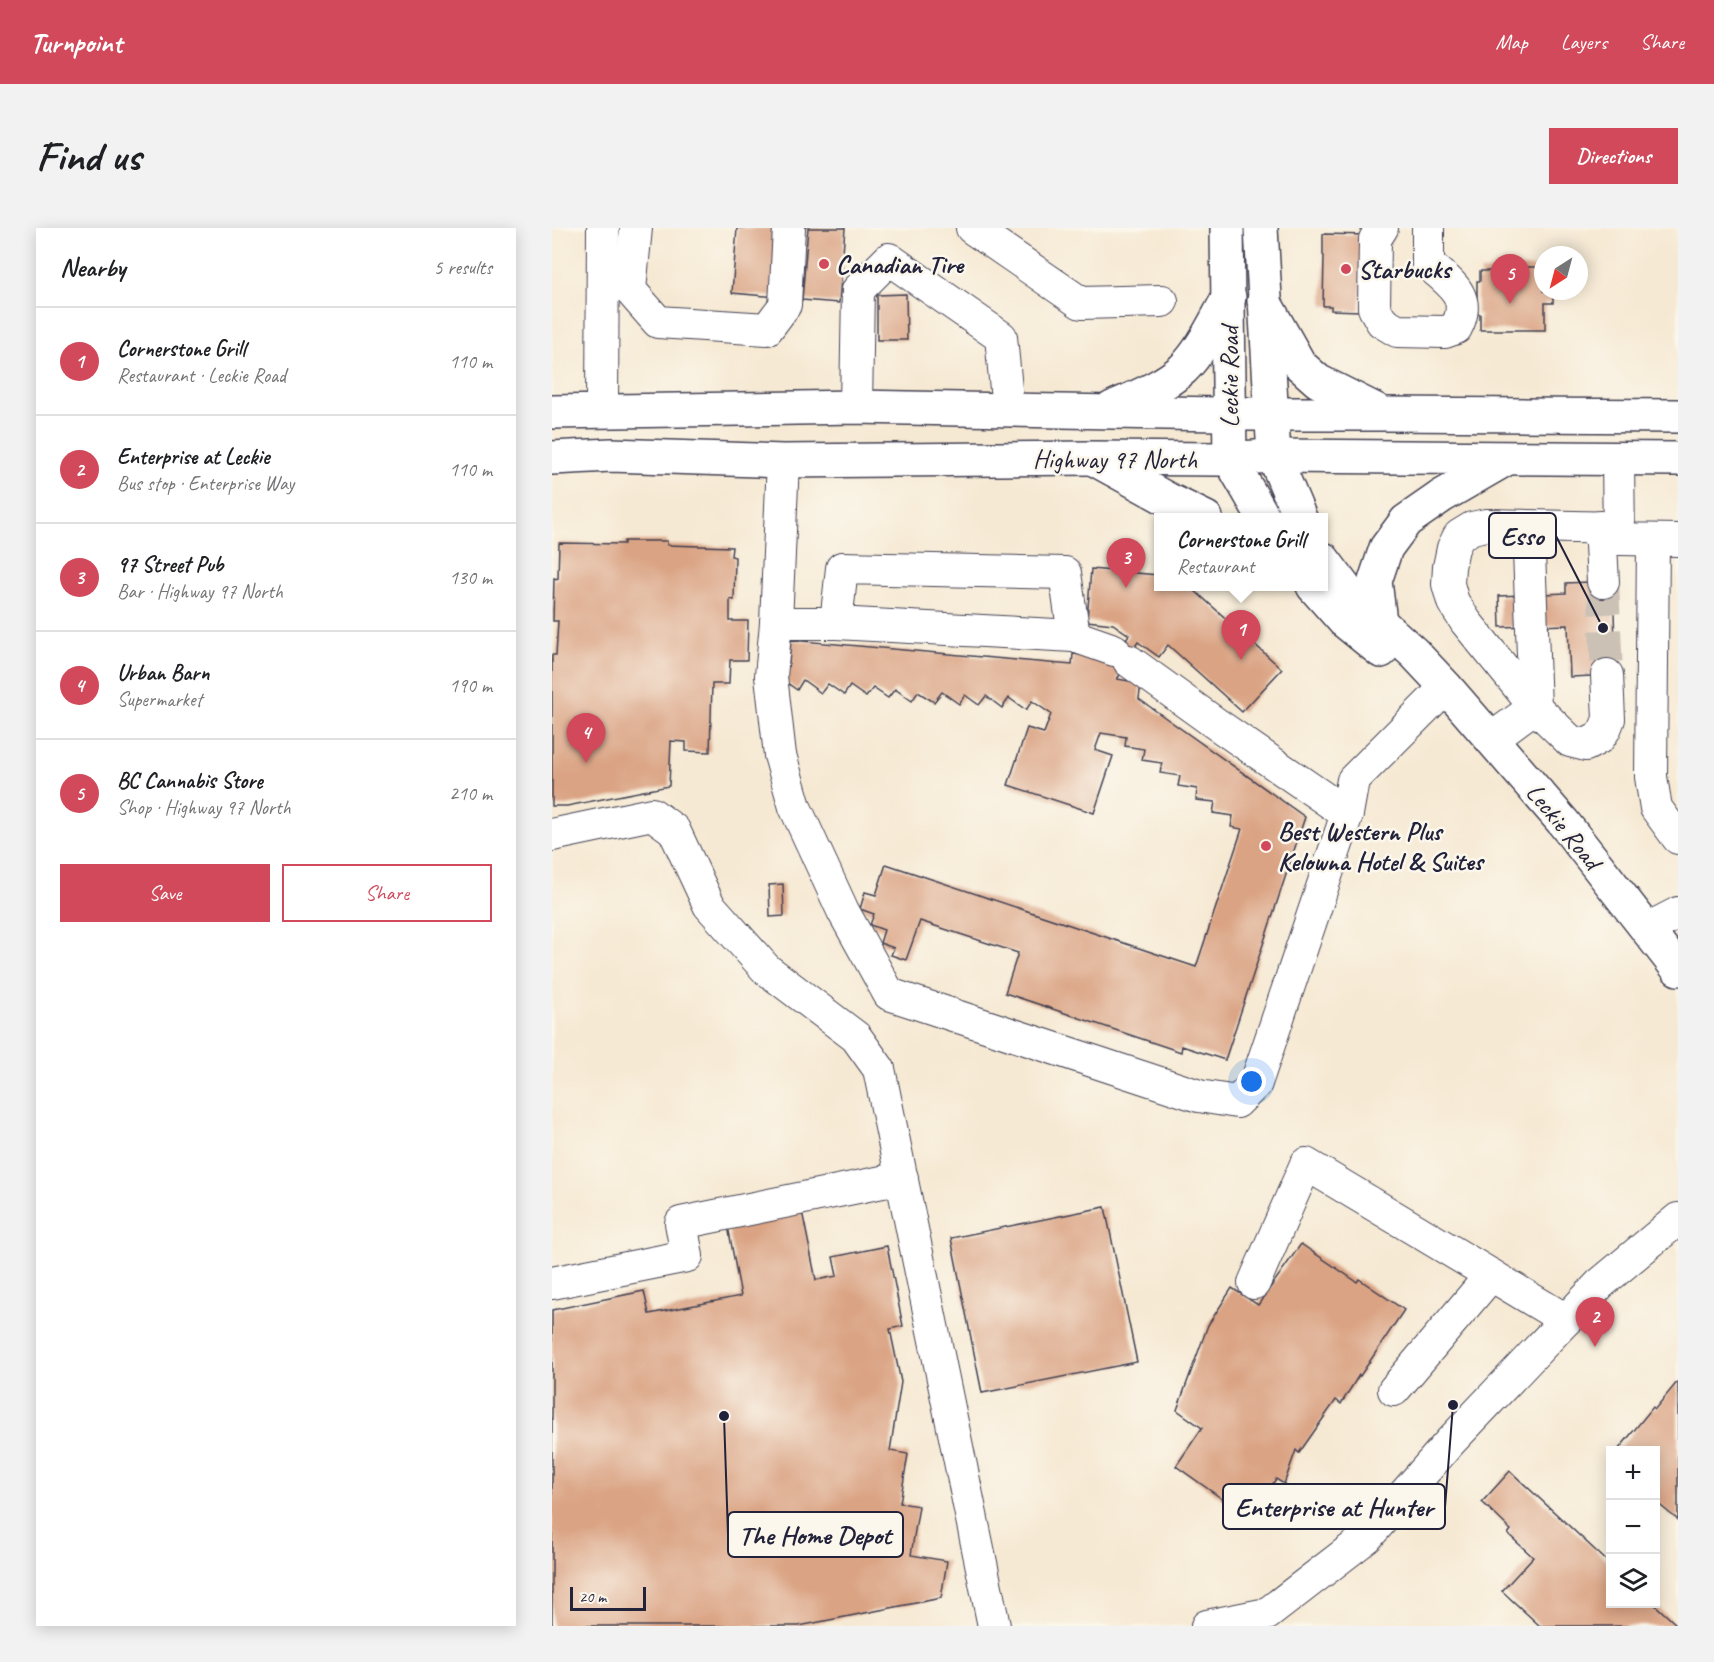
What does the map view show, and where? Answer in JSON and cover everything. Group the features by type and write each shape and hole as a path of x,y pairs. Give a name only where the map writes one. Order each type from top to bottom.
{"main road":[{"name":"Leckie Road","path":"1227,228 1230,459 1261,513"},
{"name":"Leckie Road","path":"1261,228 1274,456 1298,513"},
{"path":"1104,411 1157,387 1182,369 1201,346 1228,297"},
{"path":"1264,301 1300,365 1318,381 1383,414"},
{"name":"Highway 97 North","path":"552,412 856,407 1271,414 1678,416"},
{"name":"Highway 97 North","path":"552,458 611,455 783,461 1230,459 1274,456 1678,459"},
{"path":"1092,458 1196,513"},
{"path":"1380,622 1375,580 1386,548 1406,522 1442,496 1507,458"},
{"name":"Leckie Road","path":"1328,566 1350,595 1414,653 1446,687 1563,822 1678,969"},
{"path":"1317,591 1344,621 1412,676 1446,687"}],"street":[{"path":"602,411 603,228"},
{"path":"636,228 630,290 658,322 767,329 785,305 789,228"},
{"path":"972,228 1081,303 1162,301"},
{"path":"1382,228 1375,239 1374,308 1382,322 1397,331 1445,332 1456,328 1461,318 1462,297 1452,284 1428,264 1428,228"},
{"path":"856,407 858,290 889,259 1001,337 1008,410"},
{"path":"1603,582 1618,459"},
{"path":"783,461 776,622 771,676 780,755 795,807 843,911 889,994 900,998 1199,1096 1237,1102 1256,1083 1347,814 1353,780 1446,687"},
{"path":"1607,675 1609,719 1599,738 1586,745 1570,741 1535,707 1466,622 1453,602 1448,584 1449,567 1453,548 1459,536 1472,528 1486,525 1609,527 1619,539 1665,540 1651,777 1656,808 1678,838"},
{"path":"1528,526 1535,707"},
{"path":"836,623 842,568 1065,573 1074,636"},
{"path":"776,622 836,623 1074,636 1121,655 1347,814"},
{"path":"1491,740 1535,707"},
{"path":"552,835 652,814 674,830 709,905 766,969 856,1037 879,1069 994,1626"},
{"path":"1647,929 1678,913"},
{"path":"1254,1283 1306,1164 1566,1320"},
{"path":"552,1283 687,1256 681,1223 902,1178"},
{"path":"1207,1626 1271,1620 1367,1537 1450,1442 1600,1284 1678,1220"},
{"path":"1394,1390 1491,1275"}],"building":[{"path":"737,228 783,228 777,297 732,293"},
{"name":"Canadian Tire","path":"808,228 845,228 839,303 802,300"},
{"name":"Starbucks","path":"1323,234 1368,235 1359,311 1331,310 1331,306 1323,306"},
{"path":"1494,267 1534,267 1534,300 1553,300 1553,303 1545,303 1545,330 1480,330 1480,314 1477,314 1477,281 1480,281 1480,271 1494,271"},
{"path":"906,294 907,340 877,340 877,295"},
{"path":"624,541 667,541 667,545 732,547 731,556 735,557 734,600 730,599 730,621 748,621 747,660 730,660 729,684 712,684 710,752 686,751 686,742 671,741 669,786 567,806 552,806 552,655 556,655 558,621 553,621 554,578 558,579 559,543 624,544"},
{"name":"Best Western Plus Kelowna Hotel & Suites","path":"1091,569 1154,575 1154,591 1195,591 1282,669 1242,712 1168,645 1159,657 1138,642 1119,669 1122,672 1117,679 1141,683 1139,699 1305,817 1225,1060 1182,1046 1181,1052 1005,993 1018,953 920,921 906,960 891,955 894,948 880,943 884,930 870,925 874,914 860,909 865,892 876,895 886,864 1196,967 1242,829 1231,827 1233,816 1213,813 1215,802 1196,800 1197,789 1178,786 1180,776 1160,773 1162,763 1142,760 1144,749 1125,746 1126,737 1101,733 1095,750 1113,756 1094,813 1008,785 1027,728 1044,733 1051,714 1032,701 1026,710 1009,698 1002,708 986,696 979,705 965,695 959,704 942,692 934,702 918,692 912,701 895,689 888,698 873,688 866,697 850,686 844,695 828,684 821,693 803,680 797,690 779,677 789,663 791,640 1072,665 1073,654 1102,657 1109,662 1129,635 1113,624 1087,621"},
{"path":"1613,581 1616,675 1570,677 1568,625 1500,627 1499,596 1566,593 1566,583"},
{"path":"783,884 784,916 770,917 769,885"},
{"path":"1105,1207 1137,1362 982,1393 951,1238"},
{"path":"802,1211 816,1280 837,1276 833,1257 887,1246 903,1326 890,1329 901,1382 890,1451 908,1454 900,1503 919,1506 911,1555 947,1561 941,1598 799,1626 552,1626 552,1310 644,1291 649,1314 741,1296 728,1226"},
{"path":"1301,1244 1357,1282 1359,1279 1404,1310 1341,1404 1336,1400 1299,1453 1296,1450 1284,1484 1276,1479 1249,1518 1176,1466 1202,1428 1177,1410 1208,1325 1232,1288 1258,1305"},
{"path":"1678,1381 1678,1520 1660,1505 1660,1446 1621,1446 1653,1407 1655,1409"},
{"path":"1510,1471 1606,1560 1606,1608 1658,1608 1678,1626 1540,1626 1502,1591 1533,1557 1508,1534 1511,1530 1482,1502"}],"tunnel":[{"path":"1603,582 1607,675"}],"place":[{"name":"Canadian Tire","path":"824,264"},
{"name":"Starbucks","path":"1346,269"},
{"name":"BC Cannabis Store","path":"1510,304"},
{"name":"97 Street Pub","path":"1126,588"},
{"name":"Esso","path":"1603,628"},
{"name":"Cornerstone Grill","path":"1241,660"},
{"name":"Urban Barn","path":"586,763"},
{"name":"Best Western Plus Kelowna Hotel & Suites","path":"1266,846"},
{"name":"Enterprise at Leckie","path":"1595,1347"},
{"name":"Enterprise at Hunter","path":"1453,1405"},
{"name":"The Home Depot","path":"724,1416"}]}
